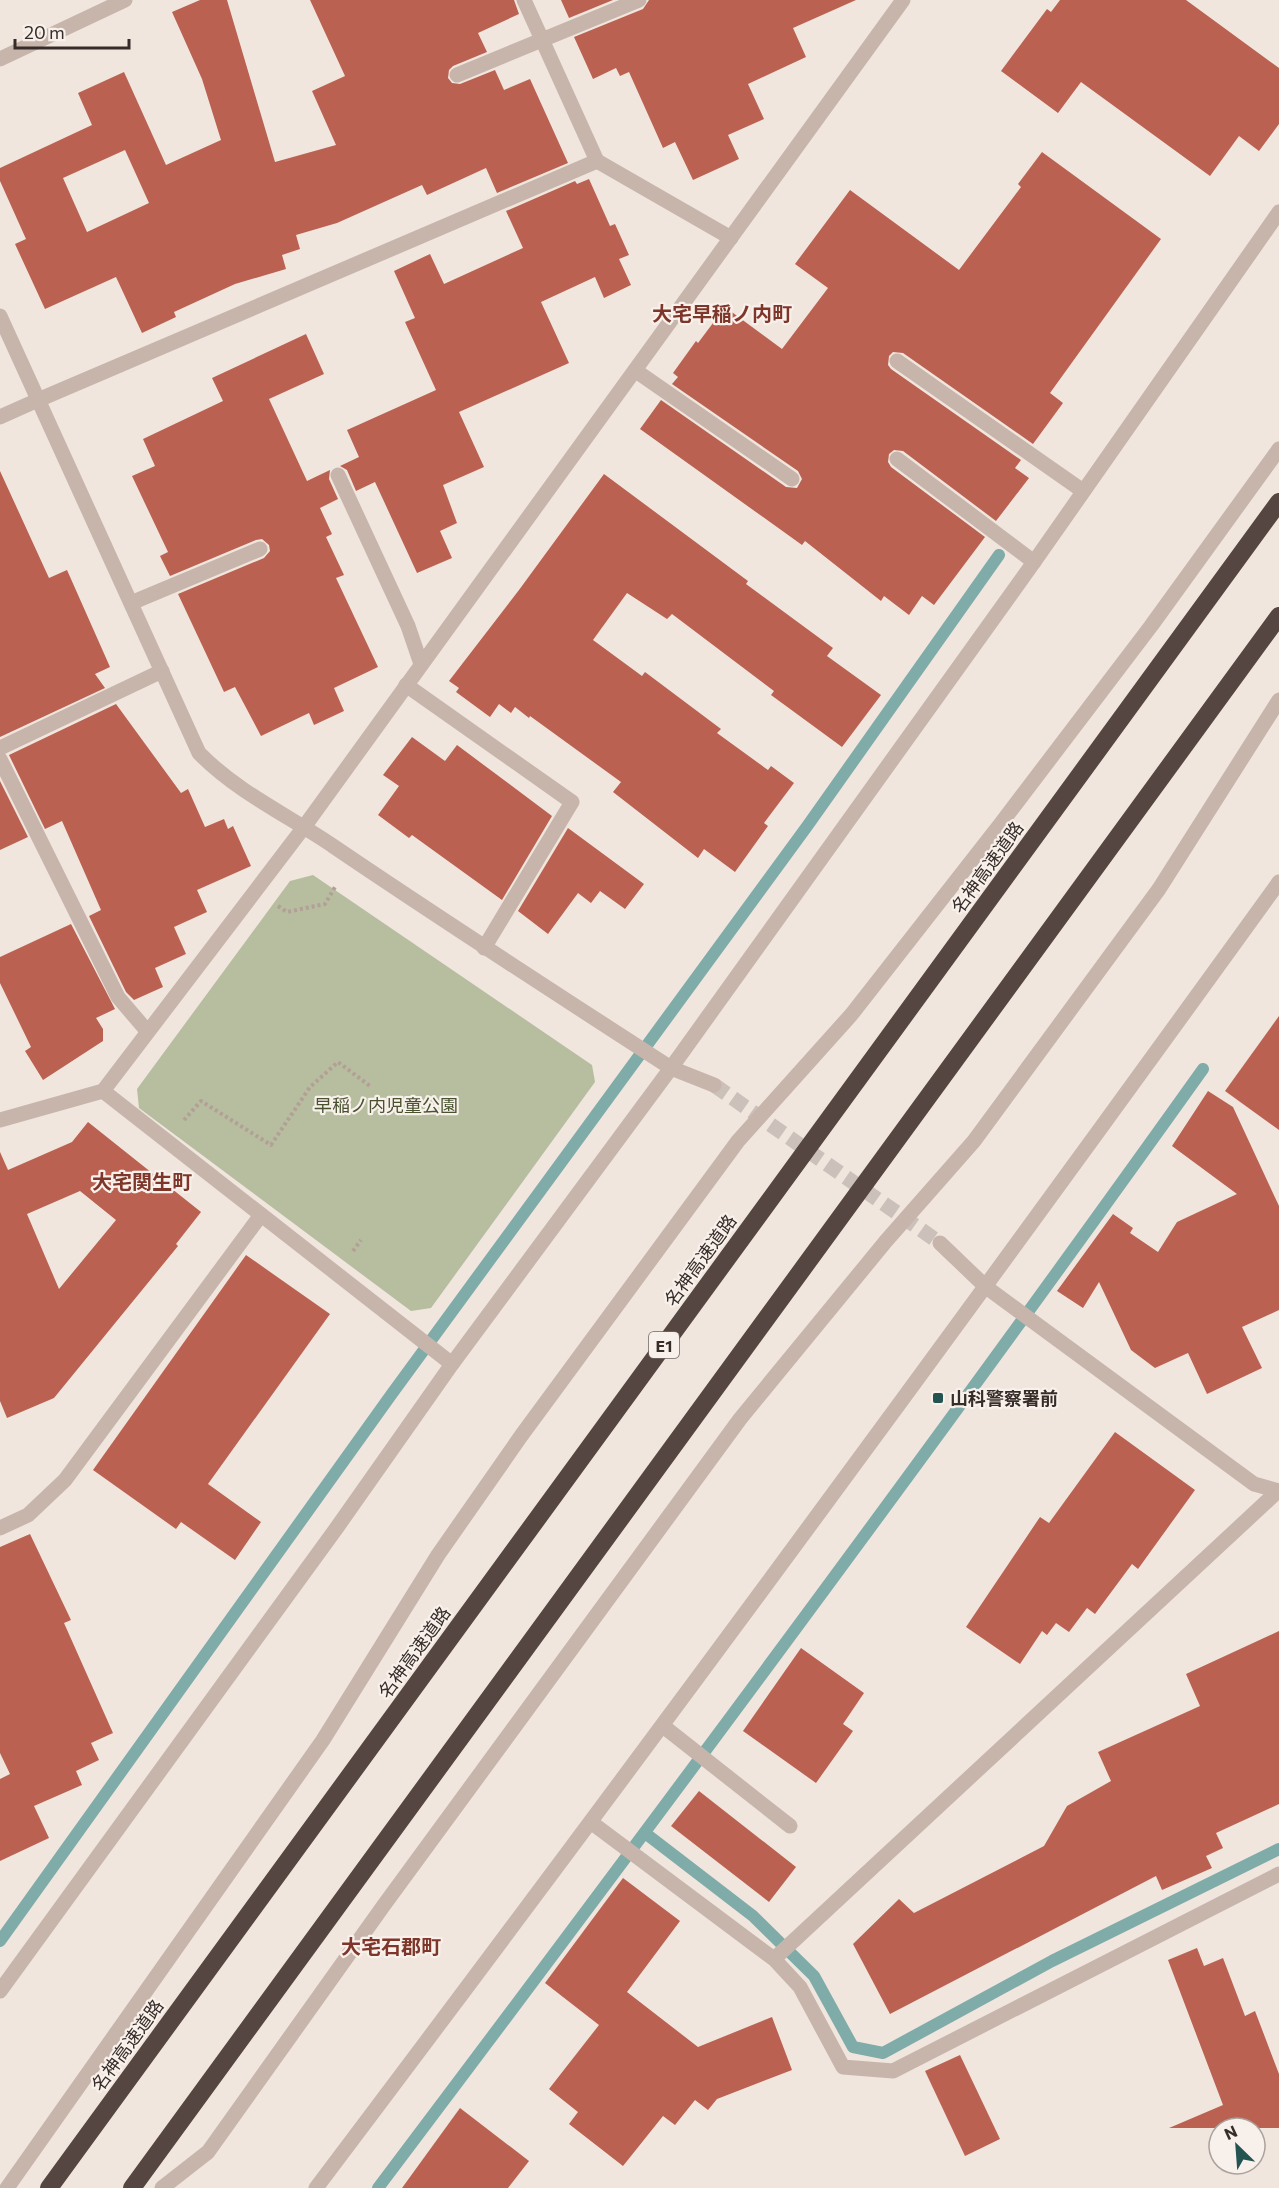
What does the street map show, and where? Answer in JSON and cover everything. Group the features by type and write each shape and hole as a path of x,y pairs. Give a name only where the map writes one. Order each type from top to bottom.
{"highway":[{"name":"名神高速道路","path":"49,2188 1279,502"},
{"path":"132,2188 1279,616"}],"street":[{"path":"0,58 125,0"},
{"path":"524,0 597,161 731,238"},
{"path":"457,75 639,0"},
{"path":"0,1120 103,1091 304,827 903,0"},
{"path":"0,417 597,161"},
{"path":"1,1986 332,1536 452,1364 671,1068 1034,562 1279,212"},
{"path":"0,316 200,753 220,775 304,827 484,948 671,1068 714,1085"},
{"path":"897,361 1083,491"},
{"path":"636,371 792,479"},
{"path":"7,2188 323,1740 438,1555 521,1436 738,1141 851,1015 1002,822 1151,626 1279,449"},
{"path":"897,459 1034,562"},
{"path":"339,475 408,626 421,664"},
{"path":"131,603 260,549"},
{"path":"0,748 162,671"},
{"path":"406,685 572,802 484,948"},
{"path":"162,2188 208,2152 384,1905 740,1419 886,1241 974,1141 1159,889 1279,700"},
{"path":"0,759 118,997 147,1031"},
{"path":"316,2188 663,1726 986,1287 1279,882"},
{"path":"103,1091 452,1364"},
{"path":"0,1528 28,1515 65,1480 261,1215"},
{"path":"940,1243 986,1287 1254,1485 1279,1491"},
{"path":"774,1959 1279,1491"},
{"path":"663,1726 790,1826"},
{"path":"592,1822 774,1959 800,1987 843,2067 893,2071 1279,1874"}],"path":[{"path":"287,912 325,904 335,887"},
{"path":"185,1118 201,1101 272,1144 310,1087 338,1062 370,1086"}],"green space":[{"name":"早稲ノ内児童公園","path":"313,875 592,1065 595,1082 431,1308 411,1311 139,1108 137,1089 290,881"}],"building":[{"path":"200,0 227,0 275,162 336,145 312,91 345,76 310,0 514,0 519,14 478,33 487,52 453,66 449,70 448,78 452,83 460,84 495,70 504,90 530,79 568,163 497,193 486,168 427,195 422,185 337,223 296,235 300,249 282,255 286,269 235,284 174,312 176,317 142,333 116,277 45,309 15,244 26,239 0,181 0,168 92,125 78,93 124,72 166,165 221,140 202,79 172,12","holes":["125,150 149,203 87,232 63,178"]},
{"path":"561,0 613,0 569,18"},
{"path":"649,0 856,0 793,28 806,57 748,84 764,119 728,135 739,159 693,180 675,142 663,148 629,72 620,76 616,68 593,79 574,37 643,9"},
{"path":"1060,0 1186,0 1279,68 1279,124 1259,151 1239,136 1210,176 1081,82 1058,113 1001,71 1047,9 1051,12"},
{"path":"1042,152 1161,239 1050,393 1063,403 1033,444 903,353 893,352 889,356 888,365 891,369 1021,460 1015,468 1029,478 996,521 903,451 894,450 889,454 888,462 891,467 985,537 934,605 922,596 909,615 884,596 881,601 805,541 802,545 640,429 661,400 786,487 797,488 802,479 798,471 672,384 678,377 673,373 696,341 698,343 725,307 782,349 828,288 795,264 850,190 959,270 1021,187 1018,184"},
{"path":"589,179 610,226 615,224 629,255 619,259 631,285 604,298 595,277 541,302 569,363 459,412 484,467 443,485 457,523 440,531 452,558 417,573 375,482 356,491 347,470 340,466 359,457 347,430 436,390 405,322 415,318 394,271 430,254 444,284 523,248 506,211 575,181 577,184"},
{"path":"306,334 324,374 269,399 307,481 330,470 329,479 338,499 320,508 332,534 326,537 344,575 336,578 378,667 334,688 344,711 314,725 309,713 261,736 235,687 224,692 178,594 264,558 270,551 269,545 262,539 256,540 170,576 160,556 168,552 132,476 155,466 143,439 223,401 212,378"},
{"path":"0,471 49,578 67,570 110,667 95,674 105,688 0,737"},
{"path":"604,474 748,581 746,584 833,648 827,656 881,695 842,747 771,695 774,691 672,614 667,619 627,593 593,640 642,676 645,672 721,729 717,733 768,770 771,766 794,783 764,823 768,826 735,872 704,849 698,858 613,792 621,782 530,716 529,718 515,707 511,713 499,704 490,717 456,692 459,688 449,681"},
{"path":"116,704 181,793 188,789 205,827 224,819 228,829 233,826 251,866 197,890 207,912 174,927 186,954 155,968 163,987 134,1000 126,992 89,916 101,910 62,821 45,829 9,755"},
{"path":"412,737 445,761 457,745 552,816 502,900 412,835 409,838 378,815 399,786 383,775"},
{"path":"0,781 28,837 0,850"},
{"path":"568,828 644,884 625,909 600,891 591,903 578,893 548,934 518,911"},
{"path":"71,924 115,1009 96,1018 103,1029 103,1041 43,1080 25,1051 31,1047 0,983 0,957"},
{"path":"1279,1016 1279,1130 1225,1091"},
{"path":"1208,1091 1233,1107 1279,1206 1279,1310 1242,1327 1262,1368 1207,1394 1188,1353 1155,1368 1131,1350 1099,1282 1083,1308 1057,1291 1113,1214 1133,1228 1130,1233 1158,1252 1177,1222 1237,1194 1172,1146"},
{"path":"88,1122 201,1212 176,1244 178,1246 54,1398 7,1418 0,1401 0,1152 8,1170 72,1142","holes":["80,1191 116,1220 59,1289 27,1214"]},
{"path":"246,1255 330,1314 208,1484 261,1522 235,1560 181,1522 176,1529 93,1470"},
{"path":"1115,1432 1195,1490 1138,1569 1132,1564 1095,1614 1087,1608 1069,1632 1056,1623 1047,1635 1042,1631 1020,1664 966,1627 1040,1517 1049,1523"},
{"path":"30,1534 71,1620 64,1623 113,1733 91,1743 99,1760 76,1771 82,1785 34,1806 49,1838 0,1861 0,1779 10,1774 0,1753 0,1547"},
{"path":"1279,1631 1279,1804 1216,1833 1223,1848 1206,1856 1212,1868 1162,1890 1156,1876 890,2014 853,1944 899,1899 914,1913 1044,1846 1067,1806 1111,1781 1098,1752 1200,1706 1186,1674"},
{"path":"801,1648 864,1693 843,1724 853,1731 816,1783 743,1731"},
{"path":"699,1791 796,1867 769,1902 671,1826"},
{"path":"623,1878 680,1921 627,1992 698,2047 772,2017 792,2070 717,2099 708,2110 695,2100 675,2125 663,2116 623,2166 569,2124 578,2112 549,2089 599,2025 545,1983"},
{"path":"1197,1948 1204,1966 1223,1958 1245,2016 1255,2011 1279,2074 1279,2128 1267,2128 1267,2116 1207,2116 1207,2128 1169,2128 1223,2105 1168,1960"},
{"path":"960,2055 1000,2139 965,2156 925,2071"},
{"path":"460,2108 529,2161 508,2188 402,2188"}],"waterway":[{"path":"0,1941 391,1395 808,825 999,555"},
{"path":"378,2188 794,1631 1000,1351 1203,1069"},
{"path":"645,1833 753,1916 814,1976 853,2047 883,2053 1052,1961 1279,1849"}],"tunnel":[{"path":"714,1085 940,1243"}],"place":[{"name":"山科警察署前","path":"938,1398"}],"district":[{"name":"大宅早稲ノ内町","path":"722,313"},
{"name":"大宅関生町","path":"142,1181"},
{"name":"大宅石郡町","path":"391,1946"}]}
